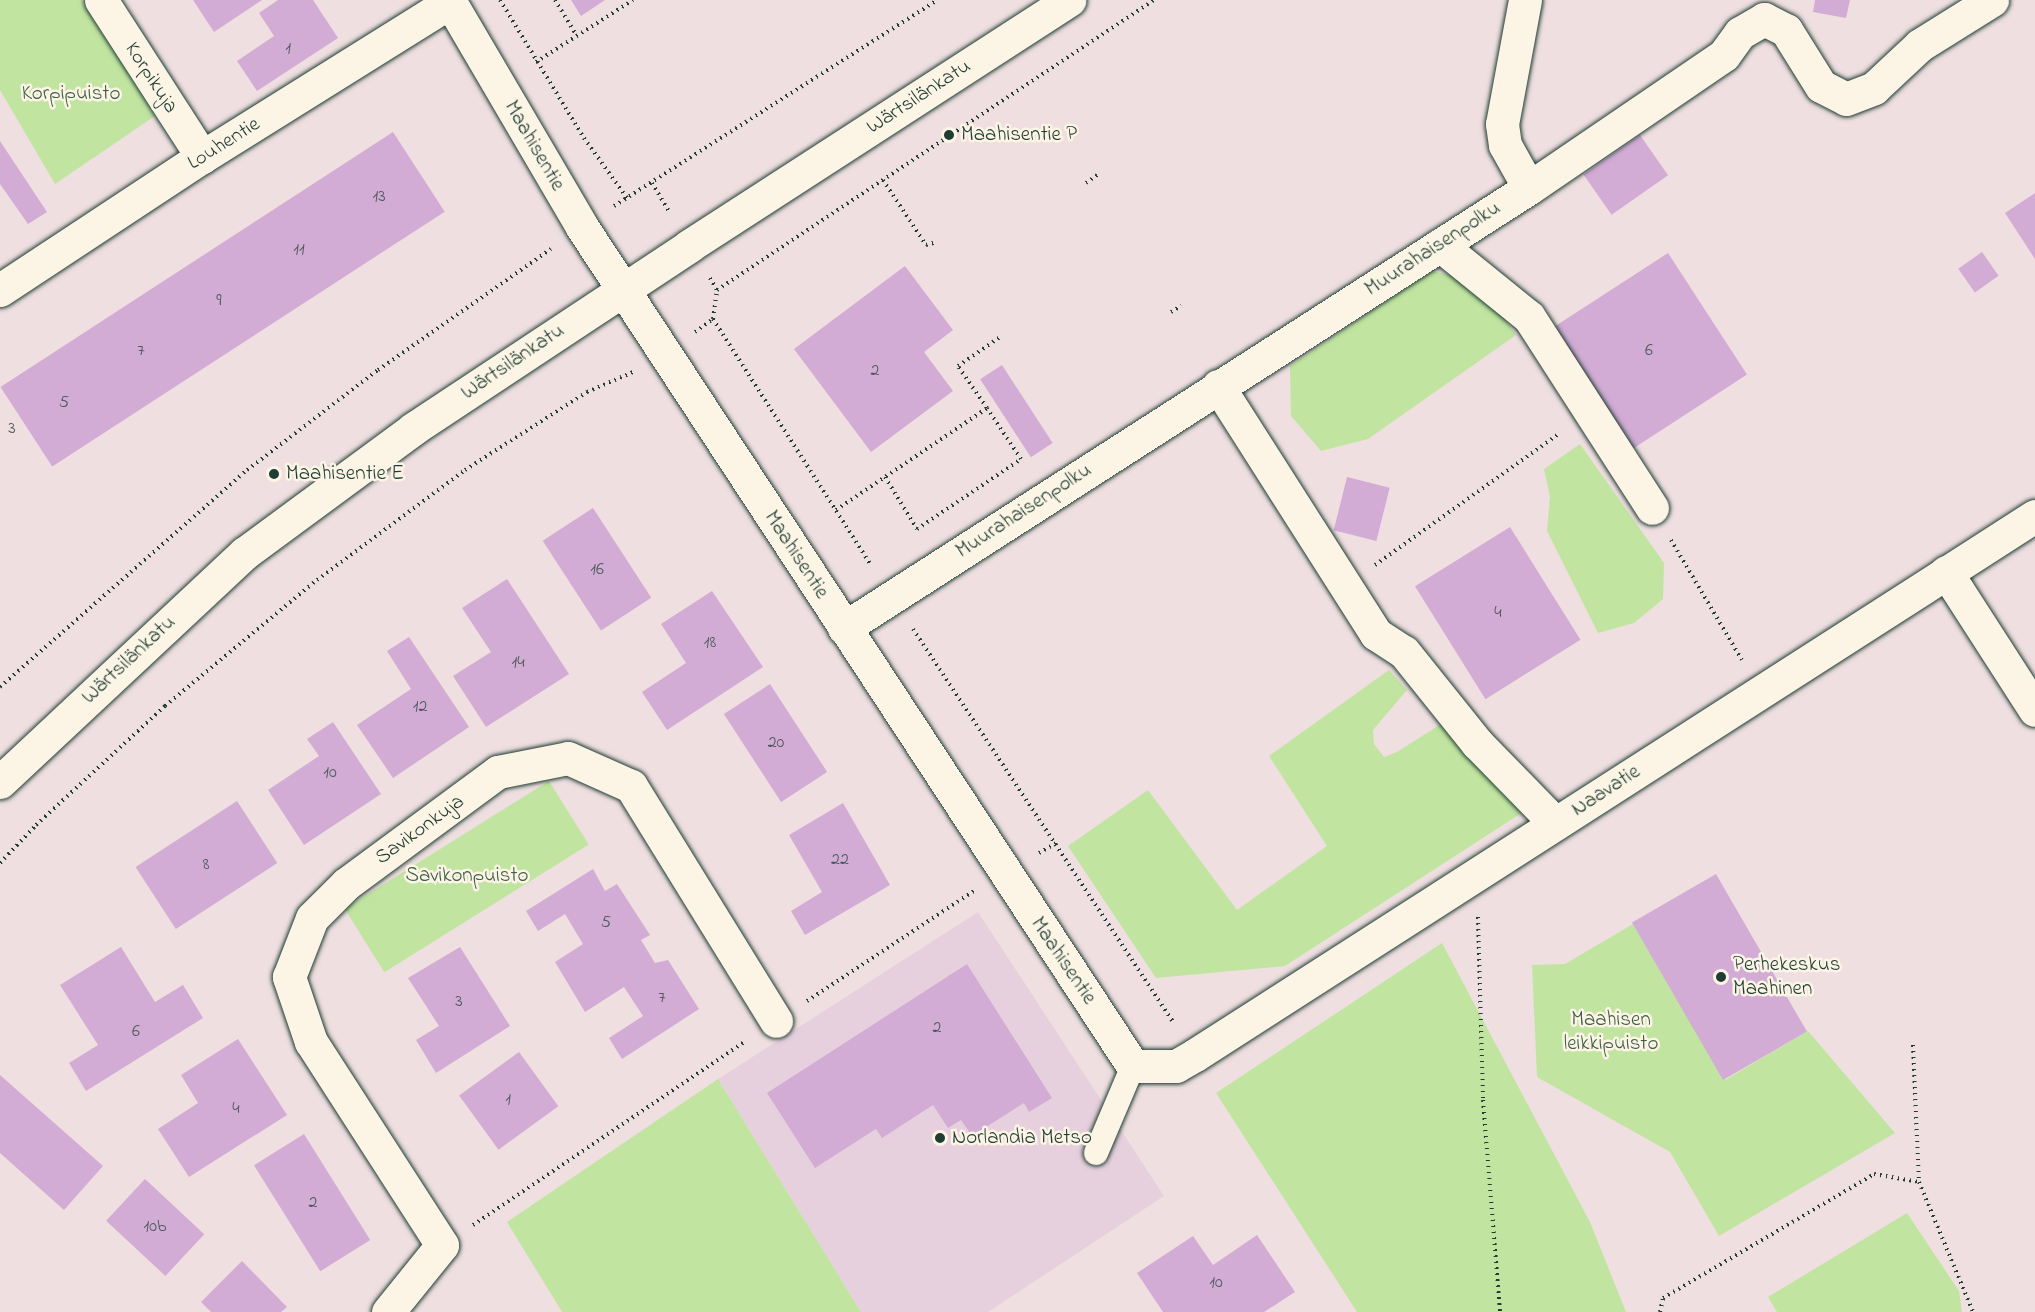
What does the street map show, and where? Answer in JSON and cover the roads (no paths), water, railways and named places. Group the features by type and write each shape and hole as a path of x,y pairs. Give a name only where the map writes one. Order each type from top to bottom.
{"street":[{"name":"Korpikuja","path":"101,0 202,157"},
{"name":"Wärtsilänkatu","path":"0,782 245,553 413,429 623,289 1069,0"},
{"path":"1525,0 1502,124 1504,145 1528,188"},
{"name":"Muurahaisenpolku","path":"844,628 1528,188 1724,55 1740,33 1764,19 1786,30 1821,86 1846,99 1874,88 1920,45 1992,0"},
{"name":"Louhentie","path":"0,290 202,157 450,1"},
{"name":"Maahisentie","path":"450,1 582,227 1133,1066"},
{"path":"1440,244 1529,317 1652,508"},
{"path":"1218,386 1376,634 1404,651 1477,743 1555,823"},
{"name":"Naavatie","path":"1133,1066 1186,1060 2035,516"},
{"path":"1946,572 2035,710"},
{"name":"Savikonkuja","path":"388,1312 442,1245 311,1042 289,977 312,918 346,884 498,772 568,758 631,786 776,1021"}],"lane":[{"path":"1096,1153 1133,1066"}],"place":[{"name":"Maahisentie P","path":"949,135"},
{"name":"Maahisentie E","path":"274,474"},
{"name":"Perhekeskus Maahinen","path":"1721,977"},
{"name":"Norlandia Metso","path":"940,1138"}],"park label":[{"name":"Korpipuisto","path":"71,94"},
{"name":"Savikonpuisto","path":"467,876"},
{"name":"Maahisen leikkipuisto","path":"1611,1032"}]}
